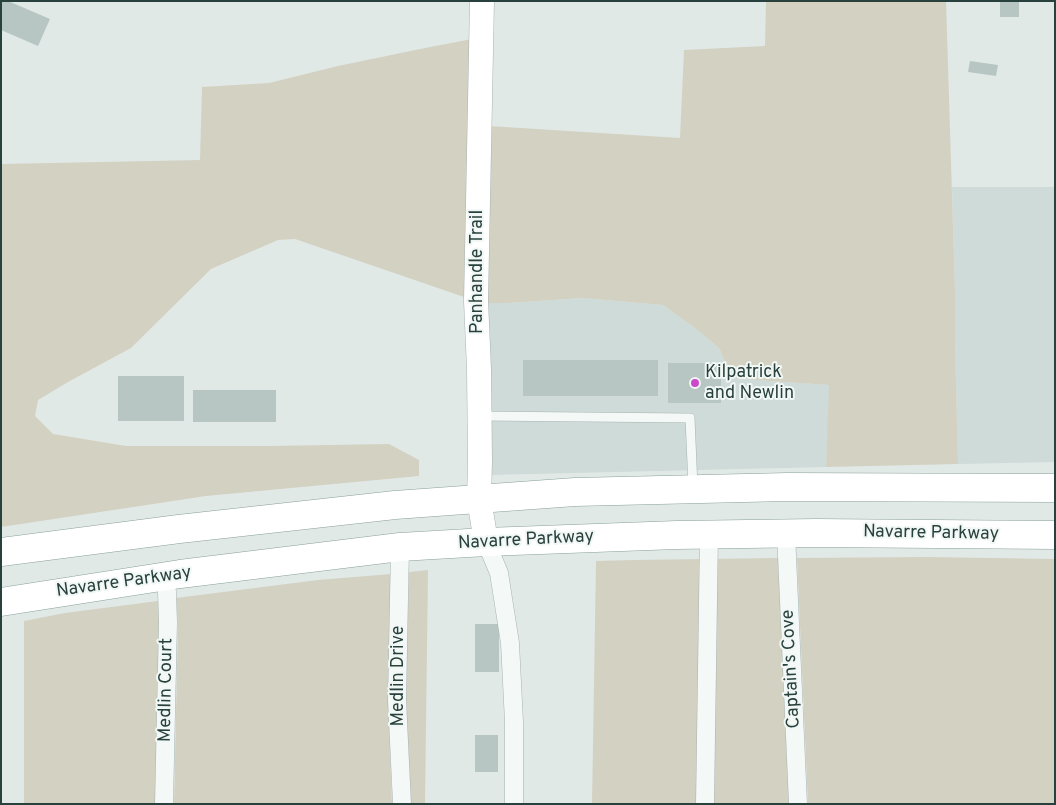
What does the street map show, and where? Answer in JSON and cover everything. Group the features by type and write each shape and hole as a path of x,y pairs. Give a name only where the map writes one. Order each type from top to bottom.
{"highway":[{"path":"1,552 179,528 316,513 395,505 574,492 787,487 1055,488"},
{"path":"1,568 237,534 316,513"},
{"name":"Navarre Parkway","path":"1,602 165,576 400,547 709,534 1055,535"}],"street":[{"name":"Panhandle Trail","path":"482,1 476,301 480,461 479,499 486,542"},
{"name":"Captain's Cove","path":"786,533 798,804"},
{"path":"706,804 709,534"},
{"path":"486,542 499,573 510,643 514,722 514,804"},
{"name":"Medlin Drive","path":"400,547 397,700 402,804"},
{"name":"Medlin Court","path":"164,804 168,622 165,576"}],"lane":[{"path":"479,416 690,418 693,489"}],"shaded area":[{"path":"766,1 946,1 955,290 958,464 826,467 829,385 727,378 727,367 719,348 663,305 583,298 485,303 489,126 680,138 684,50 765,46"},
{"path":"472,39 467,298 295,239 278,240 211,269 131,348 38,400 35,416 53,434 126,446 389,444 419,460 419,476 206,496 1,527 1,164 200,160 202,87 269,83 338,66"},
{"path":"952,187 1055,187 1055,462 958,464"},
{"path":"583,298 663,305 719,348 727,367 727,378 830,385 826,467 489,475 485,303"},
{"path":"927,557 1055,559 1055,804 808,804 797,558"},
{"path":"778,558 789,804 592,804 596,561"},
{"path":"428,570 425,804 411,804 406,700 409,572"},
{"path":"391,574 388,700 392,804 174,804 178,622 176,598 318,580"},
{"path":"158,601 155,804 24,804 24,621 65,613"}],"building":[{"path":"1,1 8,1 50,19 38,46 1,30"},
{"path":"1000,1 1019,1 1019,17 1000,17"},
{"path":"970,61 998,65 996,76 968,72"},
{"path":"523,360 658,360 658,396 523,396"},
{"name":"Kilpatrick and Newlin","path":"668,363 721,363 721,403 668,403"},
{"path":"118,376 184,376 184,421 118,421"},
{"path":"193,390 276,390 276,422 193,422"},
{"path":"475,624 499,624 499,672 475,672"},
{"path":"475,735 498,735 498,772 475,772"}],"place":[{"name":"Kilpatrick and Newlin","path":"695,383"}]}
